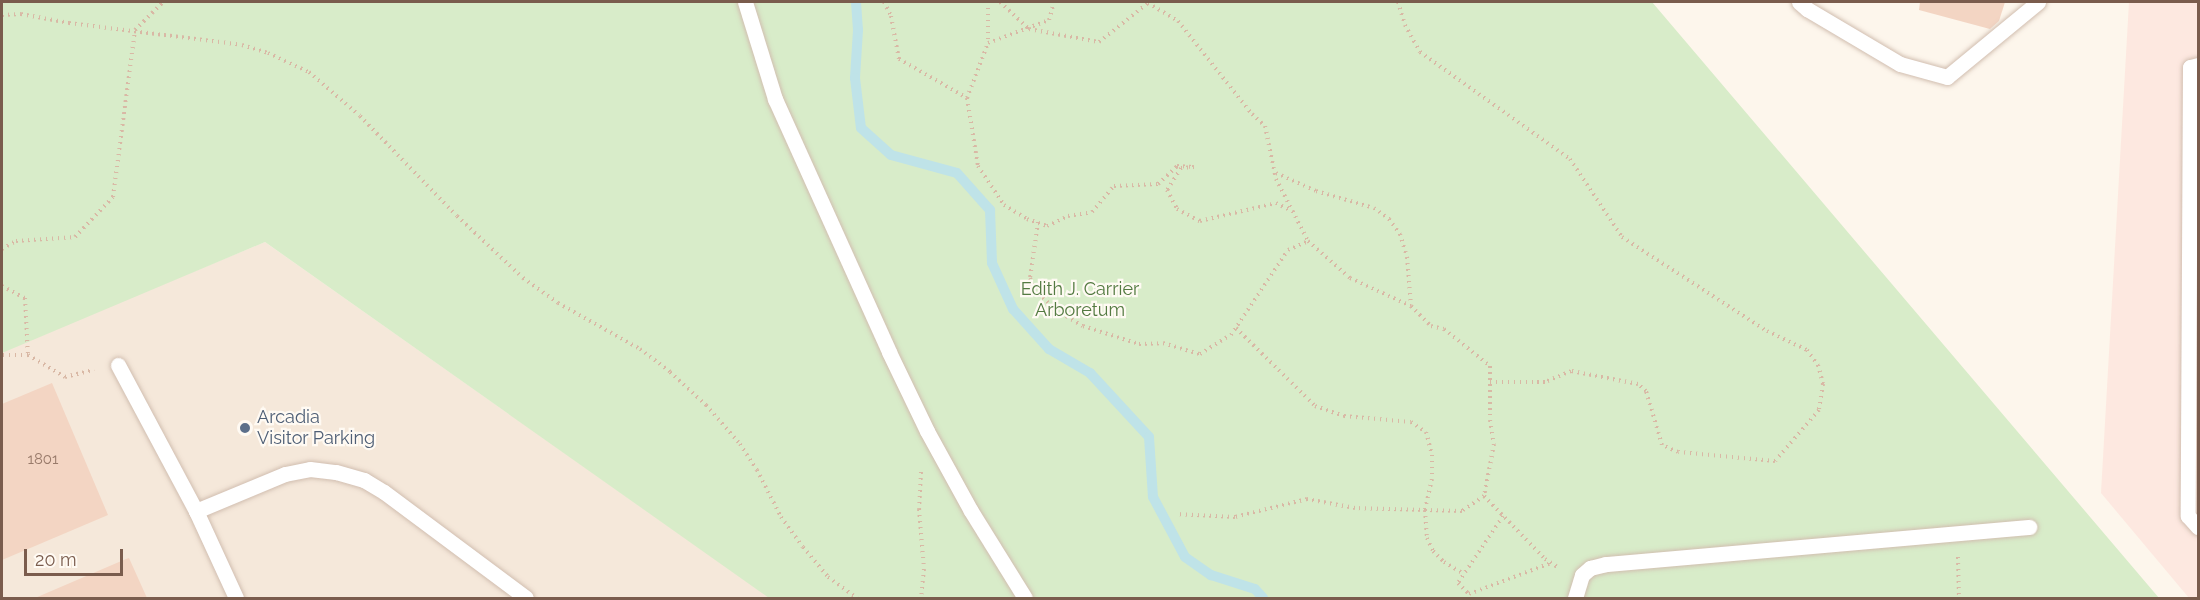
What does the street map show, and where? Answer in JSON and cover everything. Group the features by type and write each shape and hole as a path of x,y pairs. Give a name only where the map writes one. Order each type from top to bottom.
{"lane":[{"path":"745,2 782,118 932,440 971,511 1025,598"},
{"path":"1799,2 1900,64 1947,77 2038,2"},
{"path":"2199,65 2190,67 2188,516 2199,527"},
{"path":"118,365 196,511 236,598"},
{"path":"196,511 285,474 310,469 336,471 364,480 384,492 526,598"},
{"path":"1575,598 1582,575 1590,568 1606,564 2029,527"}],"path":[{"path":"2,249 16,241 75,237 113,197 135,30 163,2"},
{"path":"884,2 891,16 899,58 967,98"},
{"path":"988,2 988,43 967,98 978,166 1004,205 1047,226 1068,216 1092,212 1114,186 1158,184 1167,190 1177,209 1200,221 1276,203 1292,212"},
{"path":"1000,2 1029,28 1099,42 1148,2 1179,21 1252,114 1265,126 1276,173 1292,212 1308,241 1350,278 1411,306 1431,326 1444,330 1490,366 1490,420 1494,444 1484,496 1462,511 1355,508 1307,499 1235,517 1176,514"},
{"path":"988,43 1049,20 1054,2"},
{"path":"1398,2 1404,25 1420,52 1569,159 1622,237 1767,331 1807,350 1818,365 1823,384 1819,410 1775,461 1678,452 1662,445 1646,391 1638,384 1571,371 1545,382 1490,382"},
{"path":"2,15 21,14 69,23 251,47 309,72 360,116 457,216 523,278 558,303 647,354 706,405 740,444 757,470 781,517 802,548 828,577 856,598"},
{"path":"1158,184 1177,166 1194,167 1182,168 1167,190"},
{"path":"1276,173 1316,191 1374,208 1389,219 1400,234 1407,257 1411,306"},
{"path":"1038,222 1030,278 1034,288 1056,310 1083,326 1138,344 1163,343 1200,354 1231,335 1288,250 1308,241"},
{"path":"2,286 25,298 28,355"},
{"path":"1236,328 1315,406 1344,416 1410,422 1426,432 1432,454 1432,479 1425,510 1427,538 1433,551 1444,562 1464,574"},
{"path":"2,355 28,355 65,377 118,365"},
{"path":"921,598 924,569 919,491 922,465 932,440"},
{"path":"1484,496 1551,563 1582,575"},
{"path":"1503,516 1458,583 1468,594 1551,563"},
{"path":"1958,532 1959,598"}],"shaded area":[{"path":"2129,2 2198,2 2198,598 2189,598 2101,493"},
{"path":"265,242 770,598 2,598 2,351"}],"green space":[{"name":"Edith J. Carrier Arboretum","path":"2,2 1652,2 2159,598 769,598 265,242 2,353"}],"building":[{"path":"1920,2 2005,2 1999,21 1990,29 1919,10"},
{"path":"52,383 108,515 2,560 2,404"},
{"path":"129,558 147,598 35,598 126,559"}],"waterway":[{"path":"856,2 858,30 855,78 861,128 891,155 957,173 990,210 992,263 1013,309 1049,349 1090,373 1149,437 1153,497 1185,557 1211,575 1255,589 1263,598"}],"place":[{"name":"Arcadia Visitor Parking","path":"245,428"}]}
